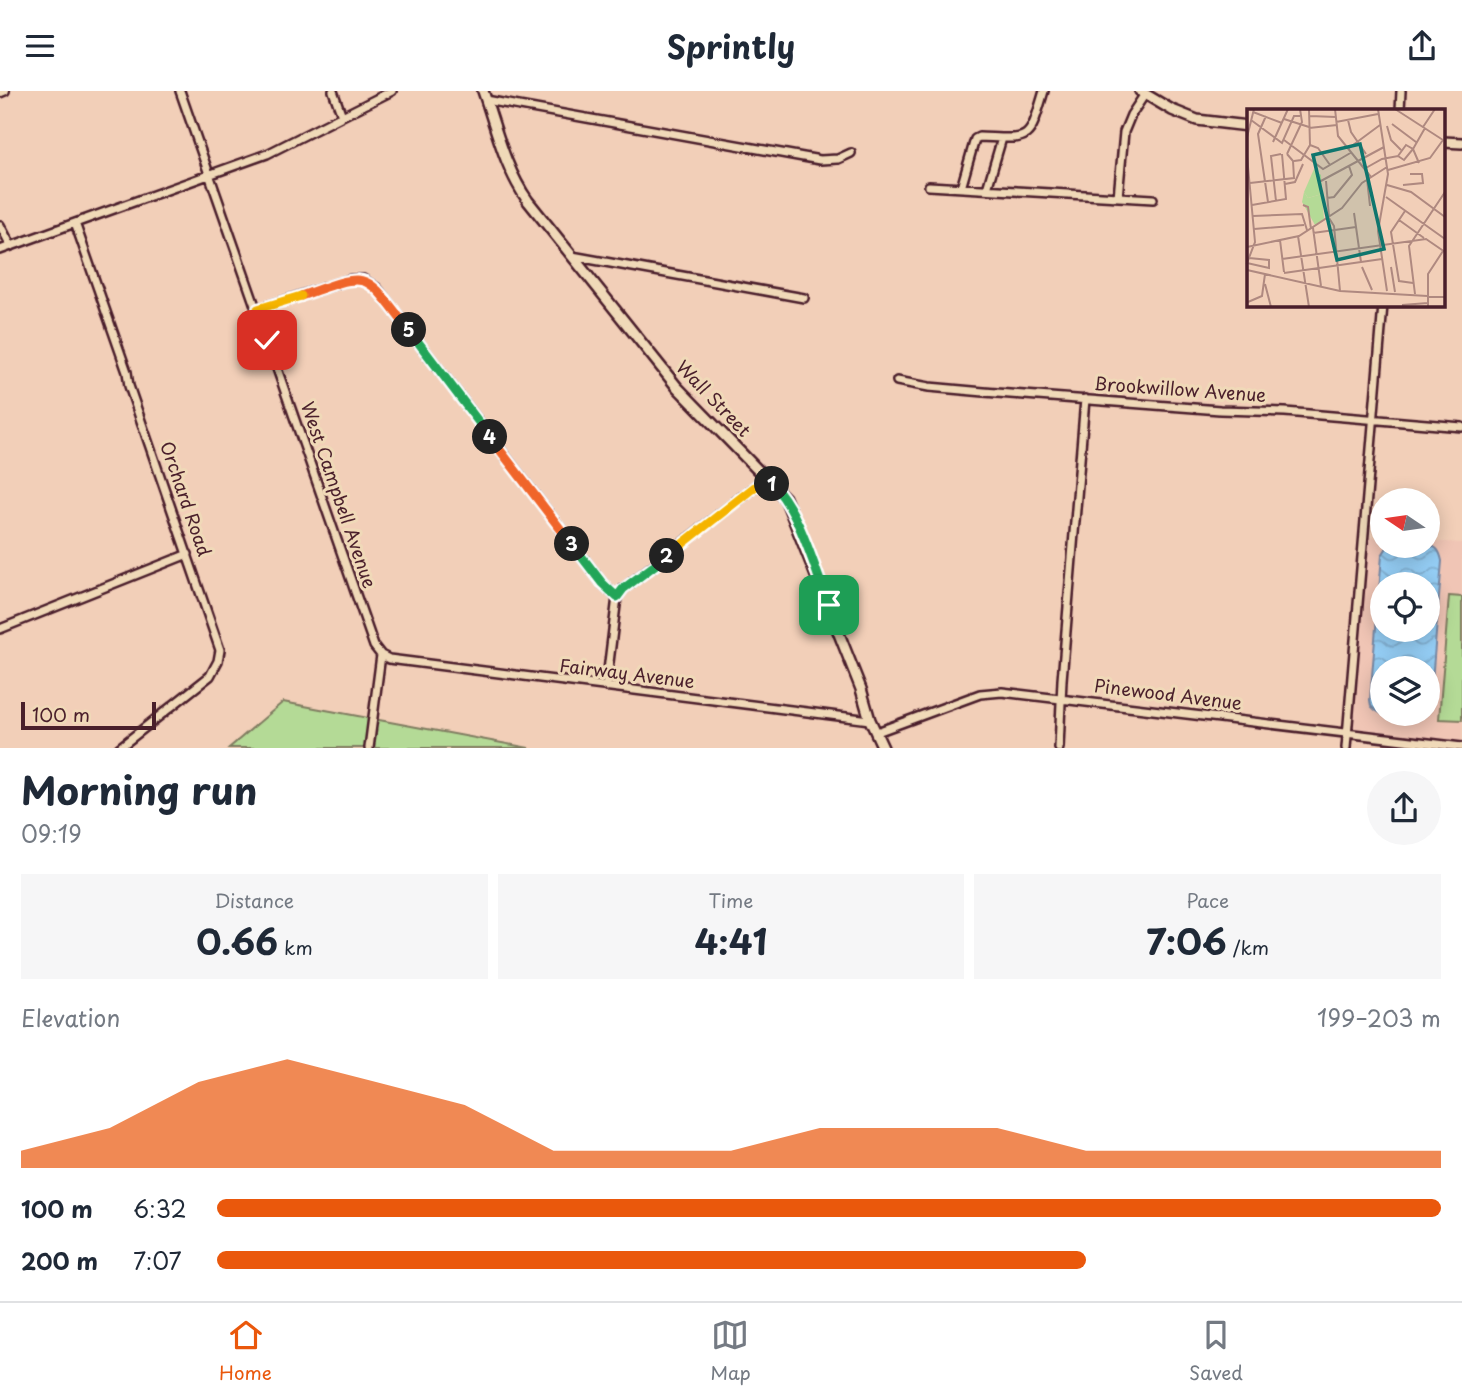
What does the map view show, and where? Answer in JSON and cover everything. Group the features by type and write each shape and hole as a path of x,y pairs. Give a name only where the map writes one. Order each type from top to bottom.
{"street":[{"path":"0,93 5,91"},
{"name":"West Campbell Avenue","path":"180,91 369,633 381,655"},
{"path":"333,91 342,116"},
{"path":"0,250 267,154 392,91"},
{"path":"961,188 975,139 1018,139 1029,132 1035,122 1044,91"},
{"path":"1400,109 1401,91"},
{"path":"1118,197 1124,132 1142,92 1172,110 1197,120 1247,126"},
{"path":"484,95 820,160 838,159 851,153"},
{"name":"Wall Street","path":"484,95 517,185 677,387 785,498 883,748"},
{"path":"987,189 1002,138"},
{"path":"1444,142 1462,143"},
{"path":"929,186 1153,199"},
{"name":"Orchard Road","path":"75,223 127,372 136,408 219,644 218,661 209,676 119,748"},
{"path":"0,225 10,246"},
{"path":"572,256 804,298"},
{"path":"258,309 351,279 363,279 374,285 602,583 617,597"},
{"path":"1346,748 1383,306"},
{"name":"Brookwillow Avenue","path":"897,381 929,387 1462,427"},
{"path":"1059,748 1085,399"},
{"path":"606,687 617,597 623,589 766,478"},
{"path":"0,629 188,554"},
{"path":"369,748 381,655"},
{"name":"Fairway Avenue","path":"381,655 389,659 870,720"},
{"name":"Pinewood Avenue","path":"877,732 985,693 1002,692 1462,747"}],"shaded area":[{"path":"1364,537 1370,537 1370,558 1440,558 1440,542 1462,543 1462,747 1347,733"}],"green space":[{"path":"1449,596 1462,597 1462,720 1440,719"},
{"path":"283,702 529,748 229,748"}],"water":[{"path":"1440,555 1442,561 1440,585 1440,572 1381,572 1382,558 1440,558"},
{"path":"1375,642 1435,642 1434,656 1374,656"}],"route":[{"path":"267,340 258,309 351,279 369,281 602,583 617,597 623,589 766,478 785,498 829,605"}]}
